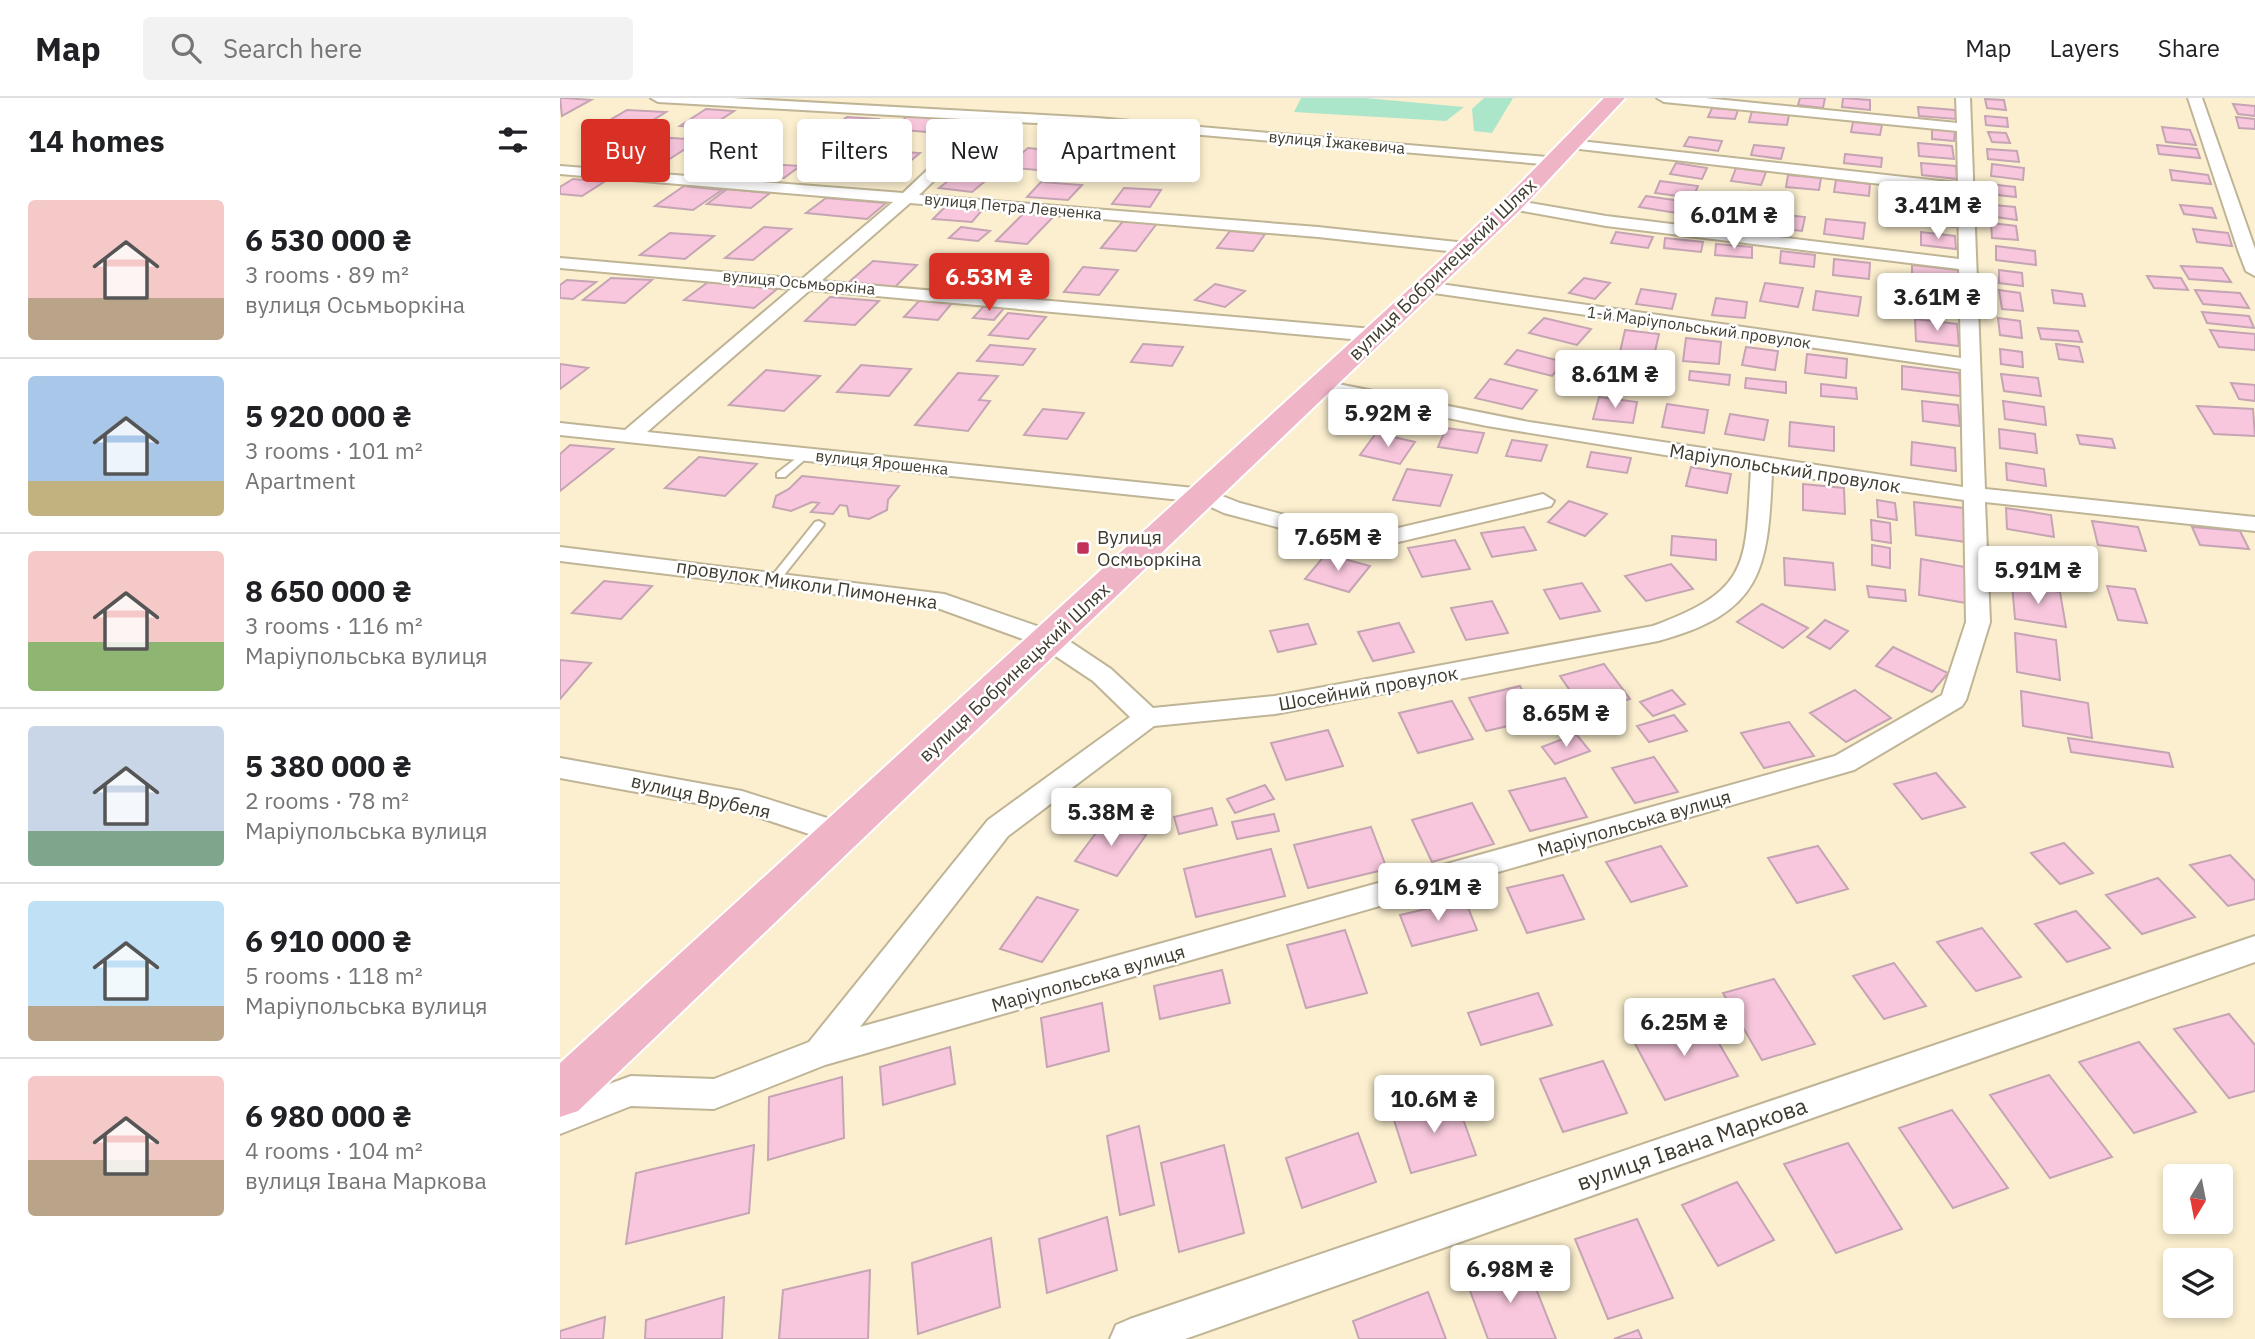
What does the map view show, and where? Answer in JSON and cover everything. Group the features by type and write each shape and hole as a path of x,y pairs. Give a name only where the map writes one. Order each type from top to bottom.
{"main road":[{"name":"вулиця Бобринецький Шлях","path":"560,1095 1513,205 1615,98"}],"street":[{"name":"вулиця Їжакевича","path":"657,98 1110,123 1562,153 1968,189"},
{"path":"1664,98 1966,128"},
{"name":"Маріупольська вулиця","path":"560,1118 631,1091 714,1094 821,1052 1844,764 1953,699 1978,622 1972,496 1973,365 1968,189 1963,98"},
{"path":"2195,98 2217,157 2235,221 2255,271"},
{"path":"630,436 908,197 991,117"},
{"name":"вулиця Петра Левченка","path":"560,170 1304,230 1466,247"},
{"path":"1513,205 1606,221 1969,265"},
{"name":"вулиця Осьмьоркіна","path":"560,263 810,283 1373,335"},
{"name":"1-й Маріупольський провулок","path":"1426,287 1973,365"},
{"name":"Маріупольський провулок","path":"1318,386 1422,409 1762,466 1972,496 2255,524"},
{"name":"вулиця Ярошенка","path":"560,429 1204,496 1232,508 1303,527 1394,536 1543,501"},
{"name":"Шосейний провулок","path":"1147,718 1276,705 1658,634 1698,621 1720,607 1737,591 1751,572 1757,550 1762,466"},
{"name":"провулок Миколи Пимоненка","path":"560,554 936,599 1048,639 1102,675 1147,718"},
{"path":"821,1052 998,828 1147,718"},
{"name":"вулиця Врубеля","path":"560,768 742,802 839,834"},
{"name":"вулиця Івана Маркова","path":"1130,1339 2255,949"}],"lane":[{"path":"780,475 807,453"},
{"path":"776,578 819,524"}],"green space":[{"path":"1301,98 1365,98 1464,107 1446,121 1294,112"},
{"path":"1484,98 1513,98 1492,133 1474,131 1472,109"}],"building":[{"path":"560,98 565,98 591,100 562,116"},
{"path":"1800,98 1825,98 1823,108 1798,105"},
{"path":"1843,98 1870,100 1870,110 1842,107"},
{"path":"1985,99 2004,100 2006,110 1987,108"},
{"path":"2233,104 2255,106 2255,116 2238,114"},
{"path":"1918,107 1955,110 1956,119 1919,116"},
{"path":"1712,108 1738,110 1735,119 1708,117"},
{"path":"706,109 734,111 722,119 691,119"},
{"path":"627,110 666,112 655,119 612,119"},
{"path":"1752,111 1789,115 1787,125 1749,122"},
{"path":"909,115 963,119 926,119 926,132 912,131 912,119 904,119"},
{"path":"1985,116 2007,118 2008,127 1986,125"},
{"path":"847,117 878,119 844,119"},
{"path":"2236,117 2255,119 2255,129 2239,128"},
{"path":"1853,122 1882,125 1880,135 1851,132"},
{"path":"2162,127 2190,130 2196,145 2166,142"},
{"path":"1932,129 1955,131 1954,141 1932,139"},
{"path":"1988,132 2006,133 2010,143 1992,142"},
{"path":"1689,137 1722,141 1718,151 1684,146"},
{"path":"670,138 684,139 684,150 670,159"},
{"path":"1918,143 1952,146 1954,159 1919,156"},
{"path":"1754,145 1784,148 1781,159 1751,155"},
{"path":"2157,145 2197,149 2200,158 2159,154"},
{"path":"1028,148 1037,149 1037,170 1023,169 1023,152"},
{"path":"1987,149 2017,151 2019,162 1988,159"},
{"path":"1845,154 1882,158 1881,167 1844,163"},
{"path":"1676,163 1707,168 1702,179 1670,174"},
{"path":"1921,163 1956,166 1957,179 1922,175"},
{"path":"1992,164 2024,168 2023,180 1991,176"},
{"path":"783,165 797,166 797,168 784,178"},
{"path":"1736,168 1766,172 1761,185 1731,181"},
{"path":"2170,170 2208,175 2211,184 2172,180"},
{"path":"1788,175 1821,178 1819,190 1786,187"},
{"path":"573,179 581,182 604,182 582,196 560,194 560,187"},
{"path":"1836,180 1870,184 1869,196 1834,192"},
{"path":"1660,181 1698,186 1693,198 1655,193"},
{"path":"947,182 984,182 972,192 939,188"},
{"path":"1041,182 1082,185 1068,200 1027,197"},
{"path":"1989,184 2015,187 2016,197 1989,194"},
{"path":"684,186 722,190 693,210 655,206"},
{"path":"1124,188 1161,190 1150,207 1112,204"},
{"path":"727,189 770,193 751,208 707,204"},
{"path":"1916,190 1956,194 1957,206 1916,201"},
{"path":"1646,196 1695,203 1689,215 1639,207"},
{"path":"826,198 886,203 867,219 806,213"},
{"path":"1994,205 2015,207 2017,220 1996,217"},
{"path":"2180,205 2212,208 2216,218 2184,214"},
{"path":"946,206 984,208 972,222 933,219"},
{"path":"1721,207 1760,212 1756,225 1717,220"},
{"path":"1915,211 1954,215 1955,227 1915,223"},
{"path":"1024,213 1054,216 1027,244 996,241"},
{"path":"1770,213 1805,217 1802,231 1768,227"},
{"path":"1826,219 1865,223 1863,239 1824,234"},
{"path":"1124,220 1158,222 1136,251 1101,248"},
{"path":"1991,223 2016,226 2018,240 1992,238"},
{"path":"764,227 791,229 753,260 725,258"},
{"path":"961,227 990,231 978,241 949,238"},
{"path":"2193,229 2228,233 2232,246 2197,242"},
{"path":"1230,231 1265,234 1253,251 1217,248"},
{"path":"1616,232 1653,237 1648,248 1611,243"},
{"path":"1921,232 1955,236 1956,249 1921,245"},
{"path":"670,233 714,236 685,259 640,255"},
{"path":"1665,238 1703,242 1701,252 1664,248"},
{"path":"1716,244 1752,247 1752,258 1715,255"},
{"path":"1996,246 2035,251 2036,265 1996,260"},
{"path":"1781,251 1815,255 1814,267 1780,263"},
{"path":"1834,259 1870,263 1869,279 1833,275"},
{"path":"873,261 917,265 895,287 849,282"},
{"path":"977,265 1022,269 1008,285 963,281"},
{"path":"1912,265 1959,270 1961,289 1912,283"},
{"path":"2181,266 2222,268 2231,282 2189,279"},
{"path":"1083,267 1118,270 1099,295 1064,292"},
{"path":"1999,270 2022,273 2023,286 1999,283"},
{"path":"2147,276 2181,278 2188,290 2154,288"},
{"path":"611,278 652,280 625,303 583,300"},
{"path":"1584,278 1610,283 1595,299 1569,293"},
{"path":"567,280 596,282 573,299 560,298 560,285"},
{"path":"708,282 777,289 754,308 684,300"},
{"path":"1765,283 1803,288 1798,307 1760,301"},
{"path":"1215,284 1245,291 1225,307 1195,300"},
{"path":"1641,289 1676,294 1672,309 1636,304"},
{"path":"1999,290 2020,293 2023,311 2002,309"},
{"path":"2052,290 2082,294 2085,306 2054,303"},
{"path":"2195,290 2240,293 2249,308 2203,304"},
{"path":"1816,291 1861,297 1858,316 1813,310"},
{"path":"1918,294 1957,298 1959,313 1918,309"},
{"path":"830,297 879,301 855,325 805,321"},
{"path":"1716,298 1747,302 1745,318 1712,315"},
{"path":"919,301 952,303 938,320 904,317"},
{"path":"985,305 1005,307 994,320 973,318"},
{"path":"2202,312 2249,316 2254,328 2207,323"},
{"path":"1008,313 1046,317 1028,339 989,335"},
{"path":"1544,318 1591,329 1577,345 1529,333"},
{"path":"1998,318 2020,321 2022,338 2000,335"},
{"path":"1915,319 1957,324 1959,346 1916,341"},
{"path":"2038,328 2078,331 2082,342 2041,339"},
{"path":"1625,330 1659,334 1654,356 1620,352"},
{"path":"2210,330 2255,334 2255,350 2219,347"},
{"path":"1686,338 1721,342 1719,364 1683,361"},
{"path":"1143,344 1183,347 1172,366 1131,362"},
{"path":"2056,344 2079,347 2083,362 2059,359"},
{"path":"990,345 1035,349 1023,365 977,361"},
{"path":"1746,347 1778,351 1775,370 1742,365"},
{"path":"2000,349 2022,352 2023,367 2001,364"},
{"path":"1517,350 1564,362 1552,376 1505,364"},
{"path":"1807,354 1847,359 1846,378 1805,373"},
{"path":"1627,362 1663,367 1660,378 1624,373"},
{"path":"560,364 588,368 560,389"},
{"path":"861,365 911,369 889,396 837,392"},
{"path":"1902,366 1959,373 1961,396 1902,389"},
{"path":"766,370 820,376 784,411 729,405"},
{"path":"1690,371 1730,375 1729,385 1689,380"},
{"path":"958,373 998,376 979,400 990,401 968,431 915,425"},
{"path":"2001,374 2038,378 2041,396 2004,391"},
{"path":"1746,378 1786,382 1786,393 1745,388"},
{"path":"1490,379 1537,390 1522,409 1475,398"},
{"path":"2231,383 2255,385 2255,401 2239,399"},
{"path":"1821,384 1856,388 1857,399 1821,396"},
{"path":"1599,397 1637,402 1633,423 1593,419"},
{"path":"1922,401 1958,405 1960,426 1923,421"},
{"path":"2003,401 2044,407 2046,425 2005,419"},
{"path":"1667,404 1708,410 1704,433 1662,427"},
{"path":"2197,406 2253,409 2255,436 2214,434"},
{"path":"1043,409 1084,413 1067,439 1024,435"},
{"path":"1730,414 1768,420 1764,440 1725,434"},
{"path":"1790,422 1834,427 1834,451 1789,446"},
{"path":"1446,428 1484,433 1477,453 1438,447"},
{"path":"1999,429 2035,434 2037,453 2000,448"},
{"path":"1376,433 1415,442 1400,464 1360,455"},
{"path":"2077,435 2112,439 2115,448 2080,444"},
{"path":"1512,440 1547,445 1541,461 1506,456"},
{"path":"1912,442 1955,448 1956,471 1911,465"},
{"path":"570,445 613,449 560,491 560,454"},
{"path":"1591,452 1631,458 1627,473 1587,467"},
{"path":"699,457 757,464 725,496 665,488"},
{"path":"2006,463 2044,469 2046,486 2007,480"},
{"path":"1691,467 1731,474 1727,493 1686,486"},
{"path":"1407,469 1452,475 1440,506 1393,500"},
{"path":"802,476 899,486 888,500 887,510 869,519 849,516 847,506 840,505 833,514 811,512 819,503 812,502 791,511 773,507 776,496 789,489"},
{"path":"1803,484 1844,488 1845,514 1803,510"},
{"path":"1877,500 1895,503 1897,520 1878,517"},
{"path":"1569,501 1607,514 1585,536 1548,522"},
{"path":"1914,502 1963,508 1966,542 1916,535"},
{"path":"2006,508 2051,515 2054,537 2007,529"},
{"path":"1871,520 1890,523 1891,543 1872,540"},
{"path":"2092,521 2138,527 2146,551 2098,545"},
{"path":"1524,527 1536,550 1492,557 1481,533"},
{"path":"2192,527 2240,531 2249,549 2200,545"},
{"path":"1672,536 1716,540 1716,560 1671,555"},
{"path":"1455,540 1470,569 1422,577 1408,548"},
{"path":"1872,545 1890,548 1890,568 1872,565"},
{"path":"1326,554 1370,566 1349,592 1305,579"},
{"path":"1784,558 1833,563 1835,590 1785,585"},
{"path":"1921,559 1965,567 1966,603 1919,595"},
{"path":"1671,564 1693,589 1646,601 1625,576"},
{"path":"604,581 652,586 621,619 572,613"},
{"path":"1582,583 1600,611 1560,619 1544,590"},
{"path":"2012,584 2060,592 2066,627 2015,619"},
{"path":"1867,586 1905,590 1906,601 1869,597"},
{"path":"2107,586 2135,589 2147,623 2118,620"},
{"path":"1492,601 1508,633 1466,640 1451,608"},
{"path":"1762,604 1808,628 1783,648 1737,622"},
{"path":"1825,620 1848,631 1830,649 1807,637"},
{"path":"1399,623 1414,652 1373,661 1358,632"},
{"path":"1308,624 1316,644 1278,652 1270,631"},
{"path":"2015,633 2056,640 2060,680 2017,672"},
{"path":"1893,647 1948,673 1932,692 1876,666"},
{"path":"560,660 591,663 560,699"},
{"path":"1604,664 1630,699 1585,712 1560,676"},
{"path":"1520,686 1539,719 1486,731 1469,698"},
{"path":"1672,690 1685,704 1653,716 1640,702"},
{"path":"1855,690 1891,718 1846,742 1810,713"},
{"path":"2021,691 2088,703 2092,738 2023,726"},
{"path":"1452,701 1473,739 1418,753 1399,713"},
{"path":"1674,715 1687,731 1649,742 1637,726"},
{"path":"1789,722 1814,756 1764,768 1741,733"},
{"path":"1328,730 1343,766 1286,780 1271,743"},
{"path":"1576,734 1590,751 1555,764 1542,747"},
{"path":"2068,738 2169,753 2173,767 2071,752"},
{"path":"1654,757 1678,792 1635,803 1612,768"},
{"path":"1936,773 1965,807 1922,819 1894,784"},
{"path":"1565,778 1587,817 1530,831 1509,791"},
{"path":"1265,785 1274,799 1235,813 1227,799"},
{"path":"1472,803 1494,844 1432,862 1412,820"},
{"path":"1212,808 1217,825 1179,834 1174,817"},
{"path":"1274,814 1279,831 1237,839 1232,822"},
{"path":"1105,821 1146,835 1117,876 1075,861"},
{"path":"1371,827 1387,869 1308,888 1294,845"},
{"path":"2064,843 2093,873 2060,884 2031,853"},
{"path":"1661,846 1687,886 1631,902 1606,862"},
{"path":"1818,846 1848,889 1797,903 1768,858"},
{"path":"1271,849 1285,896 1196,917 1184,869"},
{"path":"2230,855 2255,881 2255,899 2228,906 2190,865"},
{"path":"1563,875 1584,919 1527,933 1507,888"},
{"path":"2158,878 2195,917 2142,934 2106,895"},
{"path":"1037,897 1078,910 1042,962 1000,949"},
{"path":"1465,900 1477,930 1412,946 1400,915"},
{"path":"2076,911 2110,948 2067,962 2035,924"},
{"path":"1982,928 2021,977 1976,991 1937,942"},
{"path":"1345,930 1367,993 1306,1008 1287,945"},
{"path":"1894,963 1926,1006 1884,1019 1853,976"},
{"path":"1222,970 1230,1003 1160,1019 1154,986"},
{"path":"1774,979 1815,1044 1762,1060 1723,993"},
{"path":"1538,993 1552,1025 1481,1045 1468,1013"},
{"path":"1102,1003 1109,1051 1047,1067 1041,1018"},
{"path":"2229,1014 2255,1045 2255,1091 2229,1098 2174,1029"},
{"path":"1703,1016 1738,1076 1665,1100 1632,1038"},
{"path":"2139,1042 2196,1112 2134,1133 2079,1062"},
{"path":"950,1047 955,1084 883,1105 880,1067"},
{"path":"1603,1061 1627,1113 1563,1132 1540,1079"},
{"path":"2049,1075 2112,1157 2050,1178 1990,1095"},
{"path":"842,1077 844,1138 768,1160 769,1097"},
{"path":"1455,1097 1476,1155 1411,1173 1392,1114"},
{"path":"1952,1110 2008,1188 1953,1208 1899,1128"},
{"path":"1139,1126 1154,1205 1120,1215 1107,1136"},
{"path":"1358,1133 1376,1182 1302,1208 1286,1158"},
{"path":"1848,1143 1902,1229 1836,1253 1784,1164"},
{"path":"754,1145 749,1213 626,1244 636,1173"},
{"path":"1224,1145 1244,1233 1179,1252 1161,1163"},
{"path":"1737,1182 1774,1240 1718,1266 1682,1205"},
{"path":"1107,1217 1117,1270 1047,1293 1039,1239"},
{"path":"1637,1219 1673,1298 1608,1319 1575,1239"},
{"path":"991,1238 1000,1307 918,1334 912,1263"},
{"path":"1525,1261 1556,1339 1488,1339 1466,1280"},
{"path":"870,1270 868,1339 779,1339 783,1290"},
{"path":"1428,1292 1446,1339 1359,1339 1353,1321"},
{"path":"724,1297 722,1339 645,1339 646,1320"},
{"path":"605,1317 603,1339 560,1339 560,1331"},
{"path":"1638,1330 1642,1339 1614,1339"}],"place":[{"name":"Вулиця Осмьоркіна","path":"1083,548"}]}
